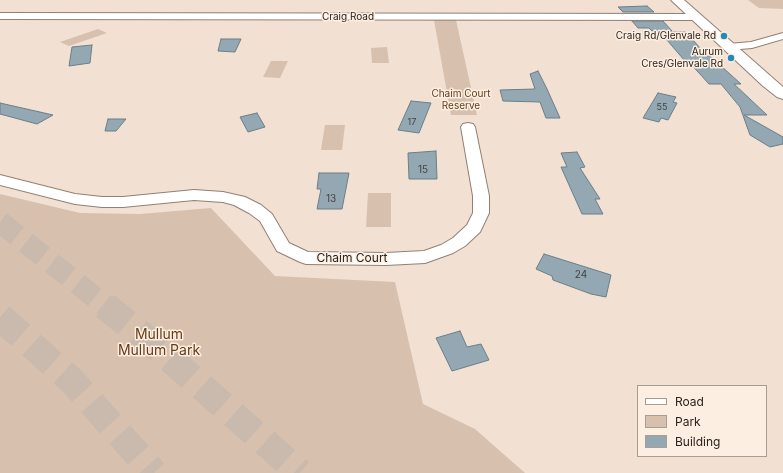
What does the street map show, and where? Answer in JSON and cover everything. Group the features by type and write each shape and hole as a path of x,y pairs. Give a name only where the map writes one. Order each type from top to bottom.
{"street":[{"path":"677,0 768,83 783,94"},
{"name":"Craig Road","path":"1,17 696,17"},
{"path":"728,47 752,45 783,36"},
{"name":"Chaim Court","path":"0,180 75,199 102,202 124,202 194,195 223,197 240,201 255,209 266,218 283,247 306,258 386,259 425,257 447,249 460,242 474,228 481,213 481,196 468,127"}],"green space":[{"path":"748,0 783,0 783,9 759,8"},
{"name":"Chaim Court Reserve","path":"434,20 456,20 477,115 451,115"},
{"path":"98,29 107,33 69,46 60,42"},
{"path":"387,47 389,63 372,63 371,48"},
{"path":"271,61 288,61 280,78 263,77"},
{"path":"325,125 345,125 342,150 321,150"},
{"path":"368,193 391,193 391,227 366,227"},
{"name":"Mullum Mullum Park","path":"0,194 80,213 140,214 211,208 275,276 395,282 423,404 475,429 525,473 0,473"}],"building":[{"path":"647,6 654,12 623,12 618,7"},
{"path":"632,21 663,21 672,31 652,31 649,28 638,28"},
{"path":"660,32 686,32 707,56 710,56 741,84 734,84 767,115 744,115 783,137 783,144 770,147 750,135 740,107 721,84 709,84 689,62 685,61"},
{"path":"221,39 241,39 235,52 218,51"},
{"path":"92,45 90,63 69,66 72,47"},
{"path":"538,71 560,118 546,118 540,102 503,101 500,90 535,89 530,74"},
{"path":"658,93 676,97 673,102 677,103 668,120 661,118 659,122 643,118"},
{"path":"411,101 431,103 419,133 398,130"},
{"path":"0,103 53,115 37,124 0,114"},
{"path":"257,113 265,127 248,132 240,117"},
{"path":"108,119 126,119 116,131 105,131"},
{"path":"436,151 437,179 409,179 408,153"},
{"path":"577,152 585,167 580,168 600,199 595,199 603,214 582,214 561,167 567,167 561,153"},
{"path":"319,173 349,173 342,209 317,209 321,189 317,189"},
{"path":"544,254 611,275 606,297 591,294 553,280 552,276 536,269"},
{"path":"460,331 467,347 481,344 489,360 452,371 436,338"}],"tunnel":[{"path":"0,222 107,307"},
{"path":"105,306 153,344 300,473"},
{"path":"0,317 71,380 154,473"}],"place":[{"name":"Craig Rd/Glenvale Rd","path":"724,36"},
{"name":"Aurum Cres/Glenvale Rd","path":"731,58"}]}
